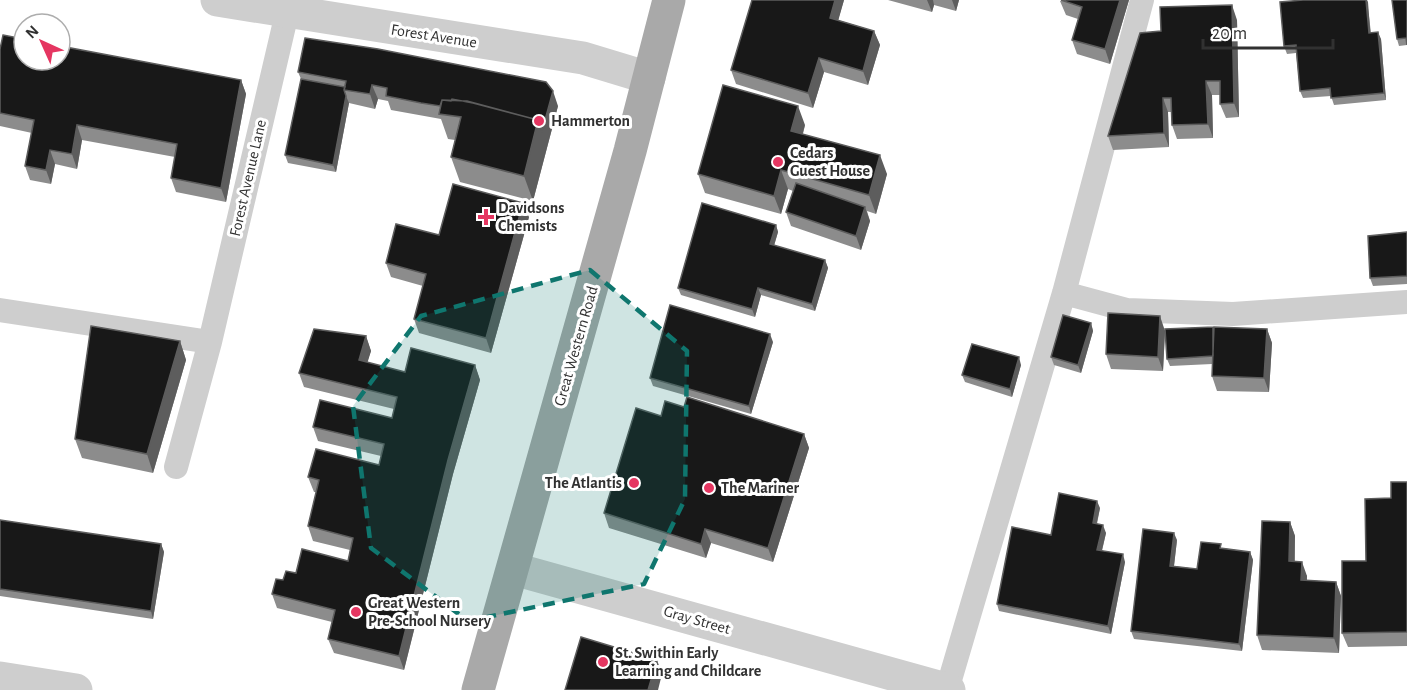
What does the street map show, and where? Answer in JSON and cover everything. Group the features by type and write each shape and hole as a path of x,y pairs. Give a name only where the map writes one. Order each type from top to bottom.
{"main road":[{"name":"Great Western Road","path":"478,690 514,569 669,0"}],"street":[{"name":"Forest Avenue","path":"217,0 308,10 583,58 649,78"},
{"name":"Gray Street","path":"514,569 948,690"},
{"path":"0,678 76,690"}],"lane":[{"path":"948,690 1064,293 1142,0"},
{"name":"Forest Avenue Lane","path":"176,467 210,342 308,10"},
{"path":"1064,293 1127,310 1233,314 1407,302"},
{"path":"0,310 210,342"}],"highlighted area":[{"path":"590,270 687,351 685,499 644,584 468,621 371,548 353,406 421,316"}],"building":[{"path":"752,0 835,0 830,18 874,31 863,71 819,58 808,93 731,70"},
{"path":"1061,0 1120,0 1105,49 1072,40 1082,7"},
{"path":"1366,0 1369,33 1378,32 1384,93 1331,98 1330,88 1300,91 1296,45 1284,46 1280,2"},
{"path":"1392,0 1407,0 1407,45 1406,38 1397,39"},
{"path":"1232,5 1234,103 1220,104 1220,81 1206,81 1208,124 1172,125 1171,98 1163,98 1164,133 1108,136 1140,33 1161,31 1160,7"},
{"path":"3,35 12,37 12,72 72,72 72,48 241,80 221,188 171,178 177,144 77,125 72,154 50,150 46,170 25,166 34,120 0,113 0,49"},
{"path":"305,38 378,49 546,82 553,91 542,131 538,120 473,103 452,99 451,101 442,100 440,106 421,103 386,96 387,88 372,85 370,94 344,90 346,81 298,72"},
{"path":"301,79 345,87 346,96 333,165 285,155"},
{"name":"Cedars Guest House","path":"723,85 798,106 791,131 880,155 869,195 781,170 774,196 698,174"},
{"path":"442,100 467,101 538,120 524,176 451,157 461,117 439,114"},
{"path":"796,183 865,207 856,236 786,212"},
{"path":"453,184 523,203 486,338 414,319 426,274 386,263 396,224 439,235"},
{"path":"702,203 776,225 770,244 825,260 812,304 758,288 752,309 678,288"},
{"path":"1407,232 1407,276 1370,278 1368,236"},
{"path":"670,305 770,334 749,406 650,378"},
{"path":"1108,313 1160,316 1158,357 1106,354"},
{"path":"1063,315 1091,323 1078,365 1051,357"},
{"path":"91,326 180,341 147,454 75,439"},
{"path":"1213,327 1213,356 1167,359 1165,329"},
{"path":"1214,327 1267,329 1264,378 1212,376"},
{"path":"314,329 366,336 359,360 405,372 411,348 475,365 448,460 399,656 328,639 335,610 272,594 276,579 283,580 286,571 296,573 302,549 348,561 353,538 308,526 319,480 308,477 316,449 379,465 384,444 313,427 320,400 392,418 397,397 299,373"},
{"path":"972,344 1019,357 1010,389 962,375"},
{"name":"The Mariner","path":"687,397 804,434 768,548 705,529 701,544 604,513 636,408 661,416 665,401 684,407"},
{"path":"1391,482 1407,482 1407,632 1342,633 1342,561 1366,561 1365,499 1391,498"},
{"path":"1059,493 1097,501 1093,523 1103,525 1097,550 1123,554 1108,626 997,604 1012,527 1051,535"},
{"path":"0,520 161,544 151,611 0,589"},
{"path":"1262,521 1290,522 1289,561 1302,562 1301,580 1336,582 1334,638 1257,635"},
{"path":"1143,529 1174,533 1170,566 1197,569 1201,542 1221,544 1220,548 1250,552 1239,644 1131,631"},
{"name":"St. Swithin Early Learning and Childcare","path":"581,637 657,660 648,690 565,690"}],"place":[{"name":"Hammerton","path":"539,121"},
{"name":"Cedars Guest House","path":"778,162"},
{"name":"Davidsons Chemists","path":"486,217"},
{"name":"The Atlantis","path":"634,483"},
{"name":"The Mariner","path":"709,488"},
{"name":"Great Western Pre-School Nursery","path":"356,612"},
{"name":"St. Swithin Early Learning and Childcare","path":"603,662"}]}
